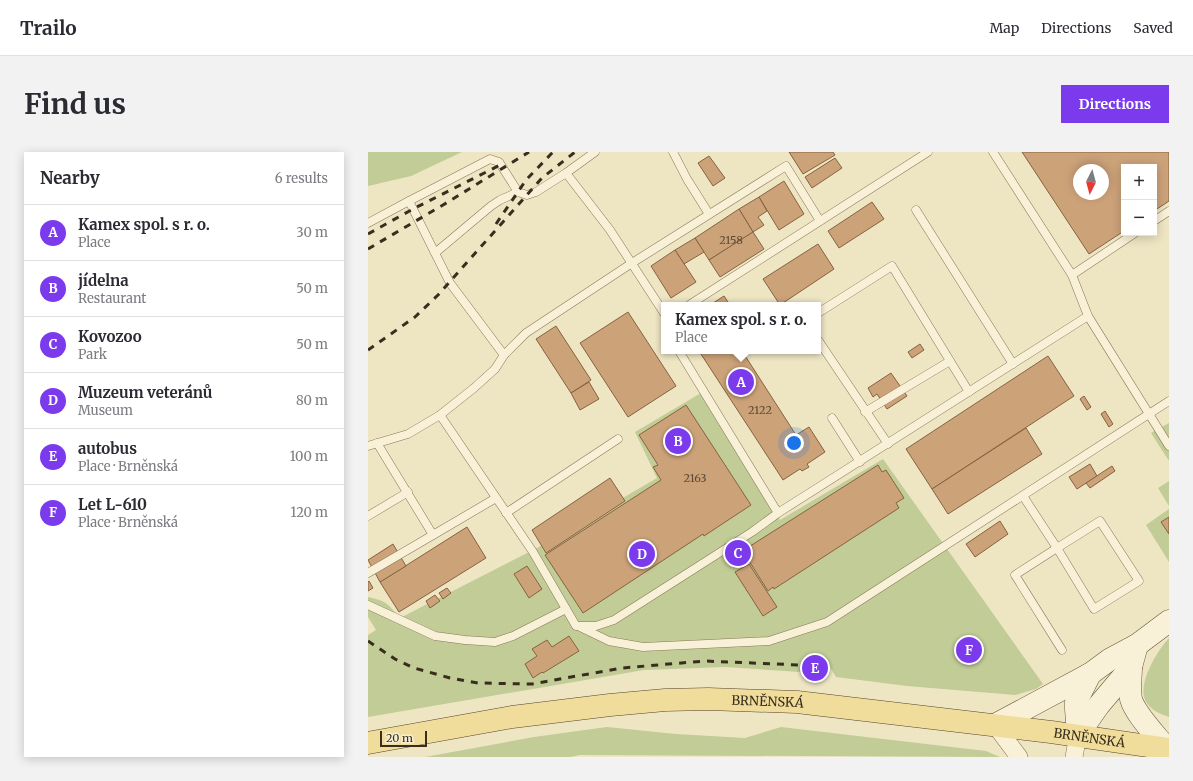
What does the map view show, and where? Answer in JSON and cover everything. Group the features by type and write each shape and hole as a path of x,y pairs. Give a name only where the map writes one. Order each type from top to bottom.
{"main road":[{"path":"995,725 1090,674 1109,660 1137,645 1169,621"},
{"path":"1137,645 1131,668 1130,691 1132,701 1138,713 1168,749"},
{"path":"1078,735 1099,705 1131,668"},
{"path":"1078,735 1076,702 1090,674"},
{"name":"BRNĚNSKÁ","path":"368,743 512,717 610,704 701,699 797,702 1078,735 1168,749"}],"street":[{"path":"995,725 1019,757"},
{"path":"1074,757 1078,735"},
{"path":"1141,757 1168,749"}],"lane":[{"path":"368,223 490,159 499,162 518,192 527,195 536,192 595,152"},
{"path":"672,152 709,214"},
{"path":"694,302 928,152"},
{"path":"993,152 1072,275 1088,316 1169,446"},
{"path":"368,446 408,434 440,415 495,369 504,355 526,333 632,263 786,166 820,221"},
{"path":"566,173 610,230 661,308"},
{"path":"436,253 491,206 518,192"},
{"path":"409,201 450,283 504,355"},
{"path":"916,210 1012,364"},
{"path":"1157,219 1169,211"},
{"path":"1072,275 1130,236"},
{"path":"821,310 892,266 969,392"},
{"path":"576,626 596,626 614,620 752,532 778,513 1088,316"},
{"path":"821,345 888,444"},
{"path":"681,354 778,513"},
{"path":"865,412 950,361"},
{"path":"440,415 532,552 576,626 609,641 642,647 769,641 827,622 1169,401"},
{"path":"832,418 860,462"},
{"path":"506,513 618,439"},
{"path":"377,443 433,535"},
{"path":"368,516 408,492"},
{"path":"1023,496 1057,548 1094,609 1139,582 1100,521 1057,548 1015,575 1062,650"},
{"path":"368,573 496,498"},
{"path":"368,605 435,636 495,642 513,636 566,609"}],"green space":[{"path":"368,152 462,152 411,176 368,186"},
{"path":"701,393 780,520 883,459 1043,684 1036,689 1015,695 907,686 836,677 824,657 800,672 725,667 644,670 368,717 368,635 376,630 368,617 368,597 387,604 400,618 537,548 657,478 635,432"},
{"path":"1169,423 1169,461 1151,433"},
{"path":"1169,481 1169,506 1158,488"},
{"path":"1169,509 1169,562 1146,525"},
{"path":"1169,638 1169,717 1150,707 1146,702 1144,687 1149,668"},
{"path":"607,727 676,734 745,738 781,727 986,751 1000,757 580,755 570,757 425,757 534,737"}],"building":[{"path":"789,152 833,152 835,155 803,174"},
{"path":"1022,152 1169,152 1169,201 1157,209 1157,164 1121,164 1121,233 1089,254"},
{"path":"709,156 725,178 713,186 698,163"},
{"path":"835,158 842,168 812,188 805,177"},
{"path":"784,181 804,214 779,230 759,197"},
{"path":"759,197 767,211 758,217 764,225 753,232 739,209"},
{"path":"872,202 884,219 839,248 828,231"},
{"path":"739,209 753,232 709,260 695,238"},
{"path":"753,232 764,249 720,277 709,260"},
{"path":"695,238 704,252 684,264 675,250"},
{"path":"818,244 834,269 784,302 778,302 763,279"},
{"path":"675,250 696,282 671,298 651,266"},
{"path":"724,296 728,302 715,302"},
{"path":"628,312 676,386 628,417 580,343"},
{"path":"556,326 591,380 571,393 536,339"},
{"path":"920,344 924,350 912,358 908,352"},
{"path":"701,354 744,354 796,435 809,427 825,452 807,464 809,467 802,471 800,469 783,480"},
{"path":"1048,356 1074,396 932,489 906,449"},
{"path":"891,373 907,396 887,409 877,394 873,397 868,388"},
{"path":"589,382 599,399 580,410 571,393"},
{"path":"1084,396 1091,407 1087,410 1080,399"},
{"path":"686,405 751,505 704,536 703,534 583,613 545,555 661,480 653,467 658,465 639,435"},
{"path":"1105,411 1113,424 1109,427 1101,414"},
{"path":"1026,428 1042,454 948,514 932,489"},
{"path":"1090,464 1097,476 1077,489 1069,477"},
{"path":"878,465 882,472 886,470 904,498 896,503 899,508 774,589 773,587 768,591 744,553 749,550 747,548"},
{"path":"1112,466 1115,471 1090,488 1086,483"},
{"path":"610,478 625,501 546,553 532,530"},
{"path":"1169,517 1169,534 1161,522"},
{"path":"1000,521 1008,534 975,557 966,544"},
{"path":"467,527 486,558 399,612 380,582"},
{"path":"393,544 406,566 380,582 368,560"},
{"path":"749,564 777,607 763,616 735,572"},
{"path":"527,566 542,589 529,598 514,574"},
{"path":"369,581 373,588 368,591 368,582"},
{"path":"447,588 451,593 443,599 439,593"},
{"path":"435,595 440,601 430,608 426,601"},
{"path":"569,636 579,651 533,678 525,664 537,656 532,649 547,640 552,647"}],"railway":[{"path":"368,249 529,152"},
{"path":"496,224 526,180 553,152"},
{"path":"368,350 415,317 438,295 542,178 575,152"},
{"path":"368,234 413,209 504,163"},
{"path":"368,641 395,659 414,668 450,678 478,683 532,684 622,668 705,661 799,665"}],"place":[{"name":"Kamex spol. s r. o.","path":"741,382"},
{"name":"jídelna","path":"678,441"},
{"name":"Kovozoo","path":"738,553"},
{"name":"Muzeum veteránů","path":"642,554"},
{"name":"Let L-610","path":"969,650"},
{"name":"autobus","path":"815,668"}]}
